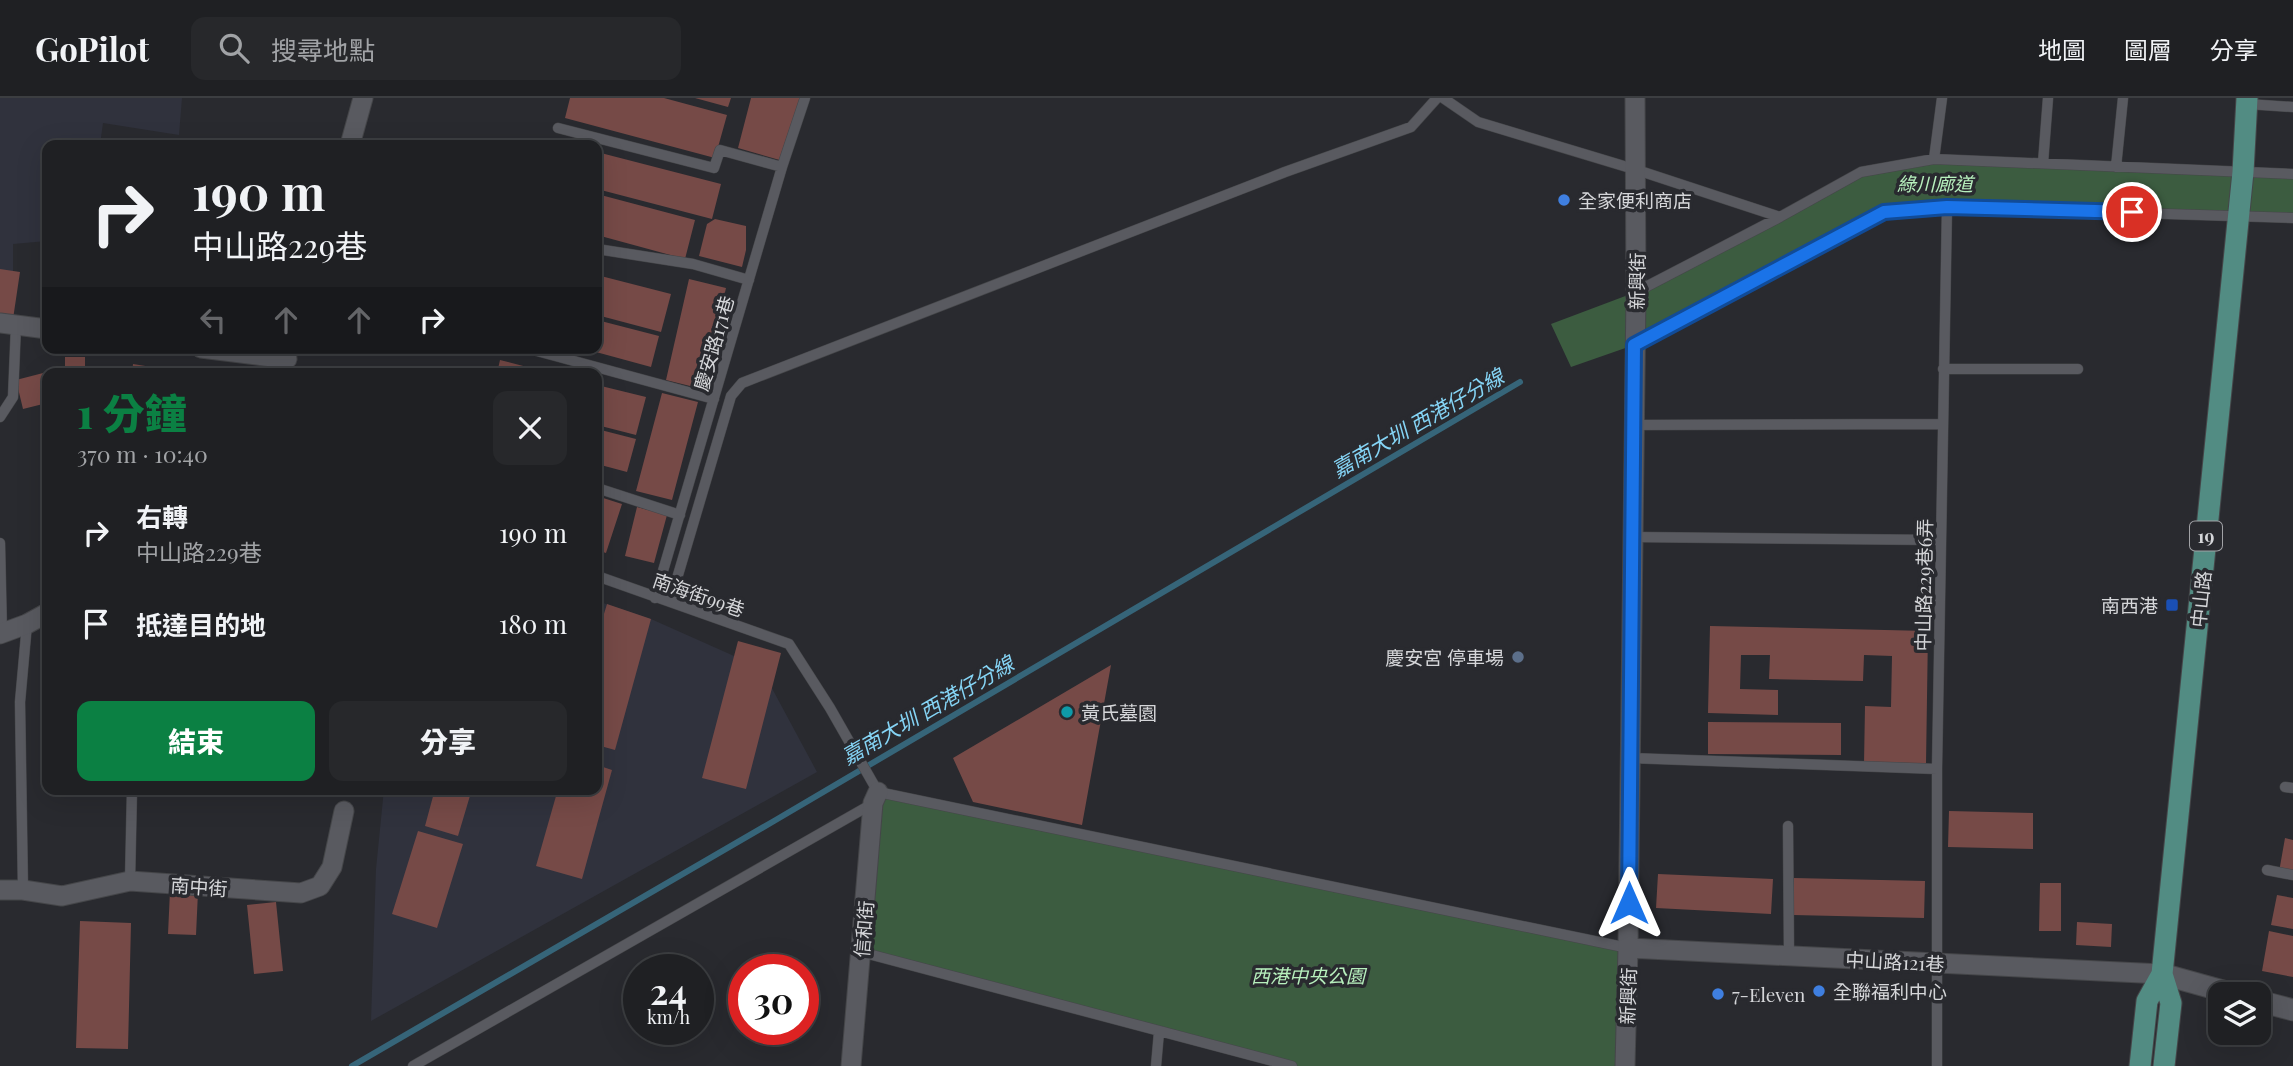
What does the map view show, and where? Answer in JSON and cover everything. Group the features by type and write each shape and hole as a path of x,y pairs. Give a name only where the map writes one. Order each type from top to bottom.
{"main road":[{"name":"中山路","path":"2164,1066 2171,1003 2162,974 2243,172 2247,101"},
{"name":"中山路","path":"2140,1066 2147,1001 2162,974"}],"street":[{"path":"351,140 363,98"},
{"name":"新興街","path":"1625,1066 1636,292 1635,98"},
{"path":"8,324 42,328"},
{"path":"243,354 285,360"},
{"path":"1,634 42,616"},
{"name":"信和街","path":"851,1066 876,798"},
{"name":"南中街","path":"0,890 23,890 62,896 130,881 301,893 320,886 332,867 344,811"},
{"name":"中山路121巷","path":"1628,948 2162,974"},
{"path":"2162,974 2208,987"},
{"path":"2271,1004 2293,1010"}],"lane":[{"name":"慶安路171巷","path":"655,597 782,167 805,98"},
{"path":"670,602 731,396 741,383 1272,177 1411,127 1437,98"},
{"path":"1443,98 1478,122 1637,170 1780,218"},
{"path":"1934,159 1942,98"},
{"path":"2043,163 2049,98"},
{"path":"2116,167 2123,98"},
{"path":"2247,101 2293,107"},
{"path":"558,128 714,168 720,150 782,167"},
{"path":"1636,292 1780,218 1861,172 1934,159 2293,174"},
{"path":"1634,345 1884,212 1947,207 2293,218"},
{"name":"中山路229巷6弄","path":"1937,1066 1937,769 1947,207"},
{"path":"602,250 693,264 749,280"},
{"path":"0,417 13,397 8,324"},
{"path":"548,354 600,368"},
{"path":"602,369 714,399"},
{"path":"1943,369 2078,369"},
{"path":"1634,425 1943,424"},
{"path":"602,490 680,515"},
{"path":"1632,537 1941,540"},
{"path":"0,543 1,634"},
{"name":"南海街99巷","path":"602,578 789,644 830,708 876,798"},
{"path":"23,890 20,702 27,624"},
{"path":"1630,758 1937,769"},
{"path":"130,881 132,795"},
{"path":"413,1066 876,798 1628,948"},
{"path":"1788,826 1789,956"},
{"path":"2267,870 2293,875"},
{"path":"861,952 1292,1066"},
{"path":"1156,1066 1159,1032"}],"shaded area":[{"path":"0,98 182,98 179,135 103,123 101,140 42,140 42,241 13,244 13,304 0,302"},
{"path":"602,603 651,619 761,668 817,772 371,1021 376,869 383,795 602,795"}],"green space":[{"name":"綠川廊道","path":"1934,159 2293,174 2293,218 1947,207 1884,212 1634,345 1571,367 1551,324 1636,292 1861,172"},
{"name":"西港中央公園","path":"878,792 1628,948 1626,1066 1296,1066 861,952"}],"building":[{"path":"570,98 664,98 727,115 715,158 565,118"},
{"path":"695,98 731,98 728,107"},
{"path":"751,98 802,98 783,161 738,148"},
{"path":"602,153 721,184 712,219 602,190"},
{"path":"602,195 695,220 685,259 602,236"},
{"path":"715,219 746,226 746,250 742,267 699,256 707,224"},
{"path":"0,269 20,272 13,319 0,317"},
{"path":"602,276 671,294 661,332 602,316"},
{"path":"689,279 726,288 702,389 666,380"},
{"path":"602,321 659,336 651,367 602,354"},
{"path":"65,357 85,357 85,368 65,368"},
{"path":"500,360 531,368 498,368"},
{"path":"133,364 158,368 133,368"},
{"path":"42,373 42,404 23,409 16,380"},
{"path":"602,386 646,397 636,435 602,426"},
{"path":"662,393 698,402 672,500 636,491"},
{"path":"602,430 636,439 627,472 602,465"},
{"path":"602,498 622,504 606,553 602,552"},
{"path":"637,507 667,515 654,563 625,556"},
{"path":"607,604 651,619 615,750 602,746 602,620"},
{"path":"1710,626 1928,631 1926,765 1864,764 1865,706 1891,707 1892,656 1864,655 1863,681 1769,679 1770,655 1741,655 1740,689 1778,690 1778,715 1708,713"},
{"path":"738,641 781,653 746,789 702,778"},
{"name":"黃氏墓園","path":"1111,665 1082,825 973,802 953,758"},
{"path":"1708,722 1841,723 1841,755 1708,754"},
{"path":"602,767 612,770 582,879 536,866 556,795 602,795"},
{"path":"433,795 470,795 458,836 425,826"},
{"path":"1949,811 2033,813 2033,849 1948,847"},
{"path":"418,831 463,844 437,928 392,914"},
{"path":"2285,838 2293,840 2293,874 2279,872"},
{"path":"1658,874 1773,879 1771,914 1656,908"},
{"path":"1794,878 1925,881 1924,918 1793,915"},
{"path":"2040,883 2061,883 2061,931 2039,931"},
{"path":"170,891 198,892 196,935 168,934"},
{"path":"2277,895 2293,898 2293,929 2271,925"},
{"path":"276,902 283,971 254,974 247,905"},
{"path":"80,921 131,923 128,1049 76,1048"},
{"path":"2077,922 2112,924 2111,947 2076,945"},
{"path":"2269,931 2293,936 2293,977 2262,971"}],"waterway":[{"name":"嘉南大圳 西港仔分線","path":"352,1066 1520,382"}],"place":[{"name":"全家便利商店","path":"1564,200"},
{"name":"南西港","path":"2172,605"},
{"name":"慶安宮 停車場","path":"1518,657"},
{"name":"黃氏墓園","path":"1067,712"},
{"name":"全聯福利中心","path":"1819,991"},
{"name":"7-Eleven","path":"1718,994"}],"route":[{"path":"1629,903 1634,345 1884,212 1947,207 2132,212"}]}
